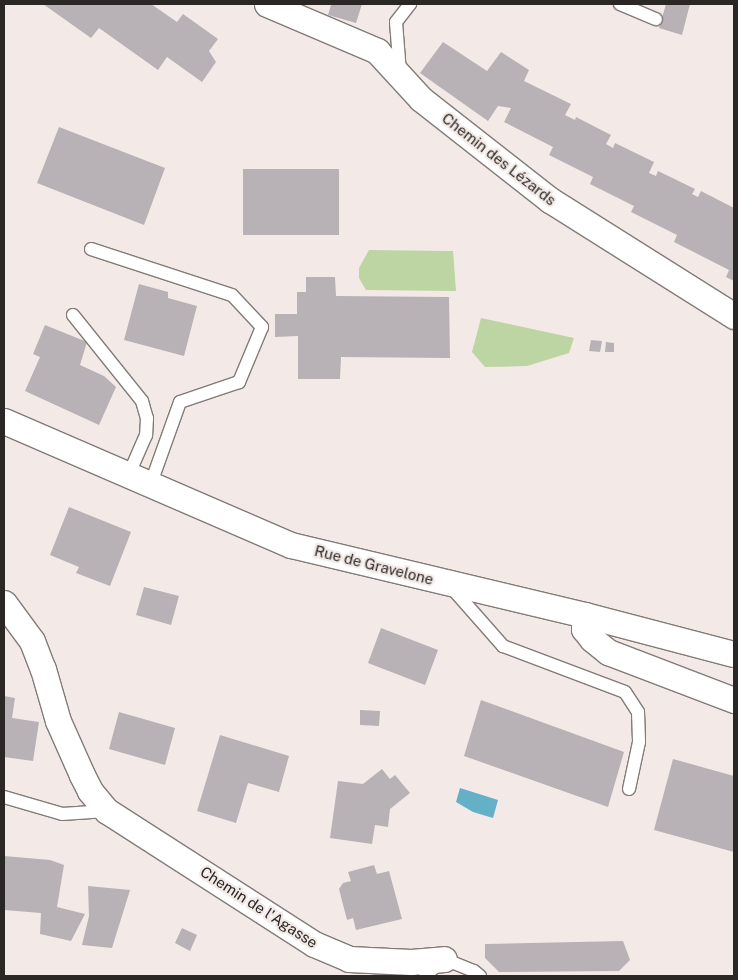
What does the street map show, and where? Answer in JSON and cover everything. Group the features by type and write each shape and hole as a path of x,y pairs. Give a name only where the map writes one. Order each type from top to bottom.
{"street":[{"name":"Chemin des Lézards","path":"267,4 377,51 421,99 550,200 734,316"},
{"name":"Rue de Gravelone","path":"4,421 291,545 585,615 734,654"},
{"name":"Chemin de l'Agasse","path":"4,603 32,641 43,669 58,721 90,791 107,811 314,944 349,958 412,962 444,959"},
{"path":"585,615 584,629 592,640 608,652 734,700"}],"lane":[{"path":"401,77 396,22 410,4"},
{"path":"620,4 656,19"},
{"path":"91,249 232,295 262,327 238,382 180,402 140,479"},
{"path":"73,315 142,401 147,418 140,479"},
{"path":"448,583 503,646 625,692 638,712 639,742 629,789"},
{"path":"4,796 62,814 107,811"},
{"path":"425,976 444,959"},
{"name":"Chemin de l'Agasse","path":"444,959 474,971 480,976"}],"green space":[{"path":"369,250 453,251 456,291 366,290 359,278 359,268"},
{"path":"481,318 574,338 569,353 527,366 485,367 472,352"}],"water":[{"path":"460,788 498,800 493,818 473,812 456,802"}],"building":[{"path":"43,4 151,4 177,22 183,14 218,39 209,51 216,62 202,82 167,57 158,70 99,28 91,38"},
{"path":"328,4 362,4 356,23 328,15 331,5"},
{"path":"666,4 690,4 682,35 659,28"},
{"path":"443,42 487,71 501,52 529,70 524,81 571,104 565,115 575,120 576,117 611,135 606,144 613,148 615,143 654,162 649,173 656,176 658,171 695,189 692,194 698,197 701,191 734,208 734,281 726,277 729,270 674,242 677,235 631,212 634,206 590,184 593,177 549,155 553,147 504,122 511,108 498,106 488,121 420,73"},
{"path":"59,127 165,168 144,225 37,183"},
{"path":"243,169 339,169 339,235 243,235"},
{"path":"306,277 335,277 336,296 449,297 450,358 341,357 340,379 298,379 298,336 275,337 275,314 297,314 297,292 306,292"},
{"path":"139,284 168,292 168,298 197,306 184,356 124,340"},
{"path":"45,325 87,342 80,365 104,376 116,387 99,425 25,391 40,357 33,354"},
{"path":"591,340 602,341 600,352 589,351"},
{"path":"606,342 614,343 614,352 605,352"},
{"path":"69,507 131,532 110,586 76,573 79,567 50,555"},
{"path":"144,587 179,596 171,625 136,615"},
{"path":"381,628 438,650 425,685 368,663"},
{"path":"4,696 15,698 12,718 39,722 33,761 4,757"},
{"path":"481,700 624,752 608,807 464,756"},
{"path":"360,710 380,711 379,726 360,725"},
{"path":"119,712 175,728 165,765 109,749"},
{"path":"220,735 289,756 279,792 248,783 236,823 197,811"},
{"path":"673,759 734,776 734,852 654,830"},
{"path":"382,769 390,779 395,775 410,793 390,809 388,827 375,825 372,844 330,838 338,781 363,784"},
{"path":"4,856 50,860 64,865 57,907 85,914 71,941 40,934 41,913 4,910"},
{"path":"374,865 377,874 389,871 402,919 356,930 353,918 347,920 339,889 343,883 351,881 348,872"},
{"path":"88,886 130,890 112,948 82,945 89,916"},
{"path":"182,928 197,935 190,951 175,943"},
{"path":"623,941 630,960 619,971 499,972 485,958 485,944"}]}
